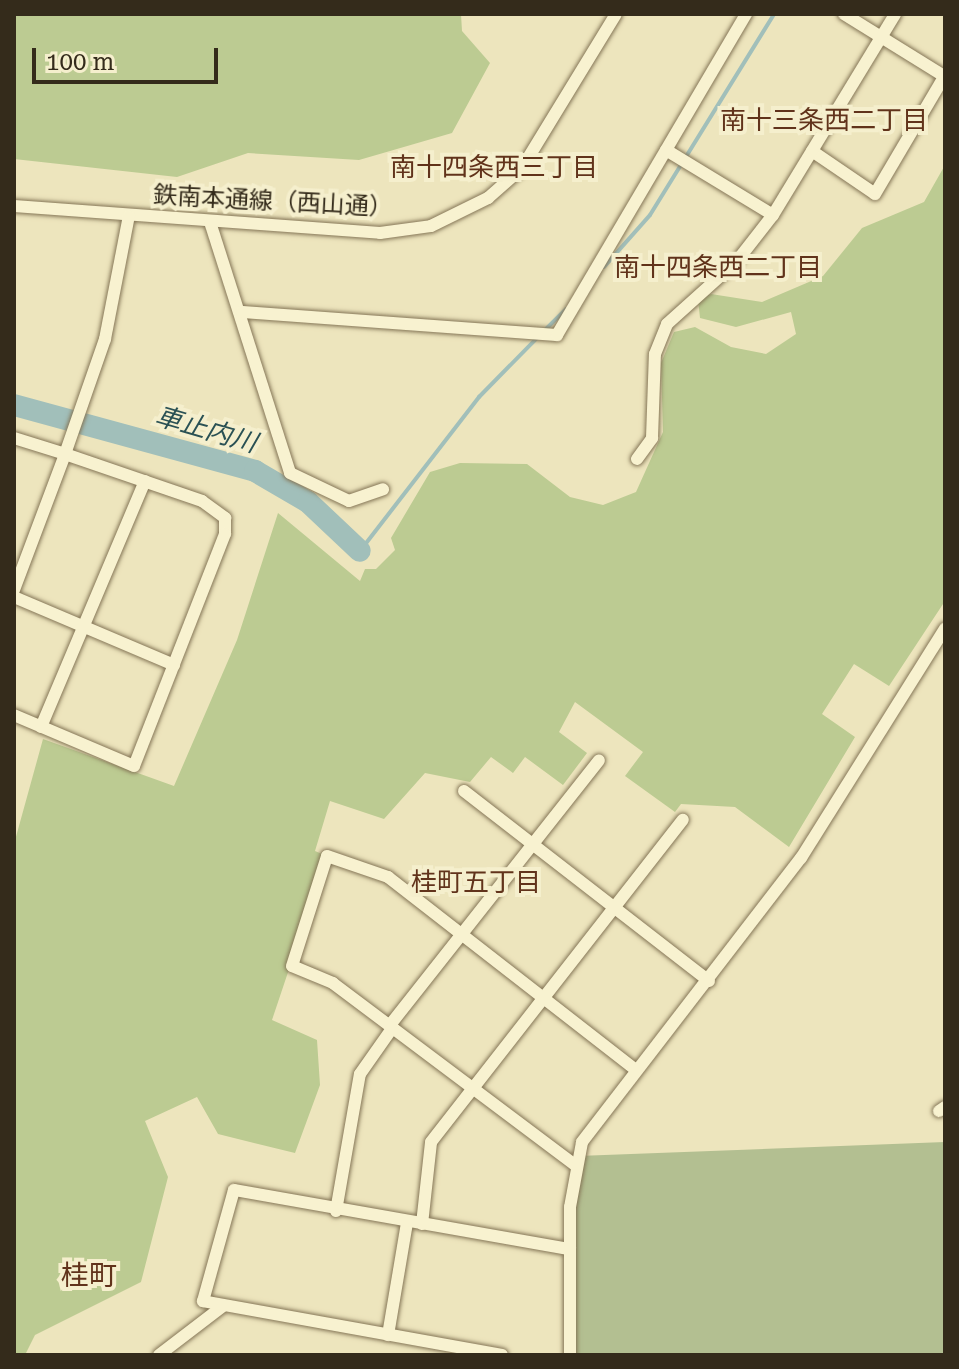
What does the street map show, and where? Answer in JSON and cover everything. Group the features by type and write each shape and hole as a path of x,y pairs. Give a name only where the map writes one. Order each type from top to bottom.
{"street":[{"name":"鉄南本通線（西山通）","path":"14,206 395,233 469,210 522,168 616,14"},
{"path":"242,312 557,335 746,14"},
{"path":"812,151 875,194 945,76 844,14"},
{"path":"637,459 652,438 660,337 687,299 737,261 773,215 895,14"},
{"path":"666,150 773,215"},
{"path":"14,590 105,339 129,216"},
{"path":"210,222 242,312 290,473 349,501 383,489"},
{"path":"14,438 216,507 227,525 134,766 14,715"},
{"path":"41,727 145,481"},
{"path":"14,597 174,665"},
{"path":"570,1355 570,1249 575,1165 582,1142 709,981 818,834 945,628"},
{"path":"336,1211 360,1074 462,933 599,760"},
{"path":"464,791 709,981"},
{"path":"422,1224 431,1142 475,1091 683,820"},
{"path":"575,1165 333,983 292,966 327,856 388,877 636,1070"},
{"path":"502,1355 203,1301 234,1190 336,1211 570,1249"},
{"path":"388,1335 407,1223"},
{"path":"159,1355 223,1306"}],"green space":[{"path":"14,14 461,14 462,31 490,63 452,133 359,160 248,153 177,177 14,159"},
{"path":"945,165 945,601 889,686 854,664 822,714 855,737 789,847 735,807 681,804 675,812 625,776 643,752 575,702 559,732 587,753 563,785 525,757 513,773 491,757 470,782 425,773 384,819 330,801 315,851 327,856 272,1020 317,1040 320,1085 295,1153 218,1134 197,1097 145,1121 168,1177 141,1282 35,1335 25,1355 14,1355 14,844 43,739 174,786 237,640 278,513 360,581 365,569 376,569 395,550 391,538 430,472 460,463 527,464 570,497 603,505 636,492 663,432 661,363 674,332 695,327 731,347 766,354 796,334 791,312 736,327 700,318 698,299 711,294 762,302 823,276 862,228 924,202"},
{"path":"945,1142 945,1355 570,1355 578,1156"}],"waterway":[{"path":"604,267 650,215 774,14"},
{"path":"544,331 566,309"},
{"path":"360,551 479,397 538,337"},
{"name":"車止内川","path":"14,405 255,471 308,502 360,551"}],"district":[{"name":"南十三条西二丁目","path":"824,121"},
{"name":"南十四条西三丁目","path":"494,168"},
{"name":"南十四条西二丁目","path":"718,268"},
{"name":"桂町五丁目","path":"476,883"},
{"name":"桂町","path":"89,1276"}]}
